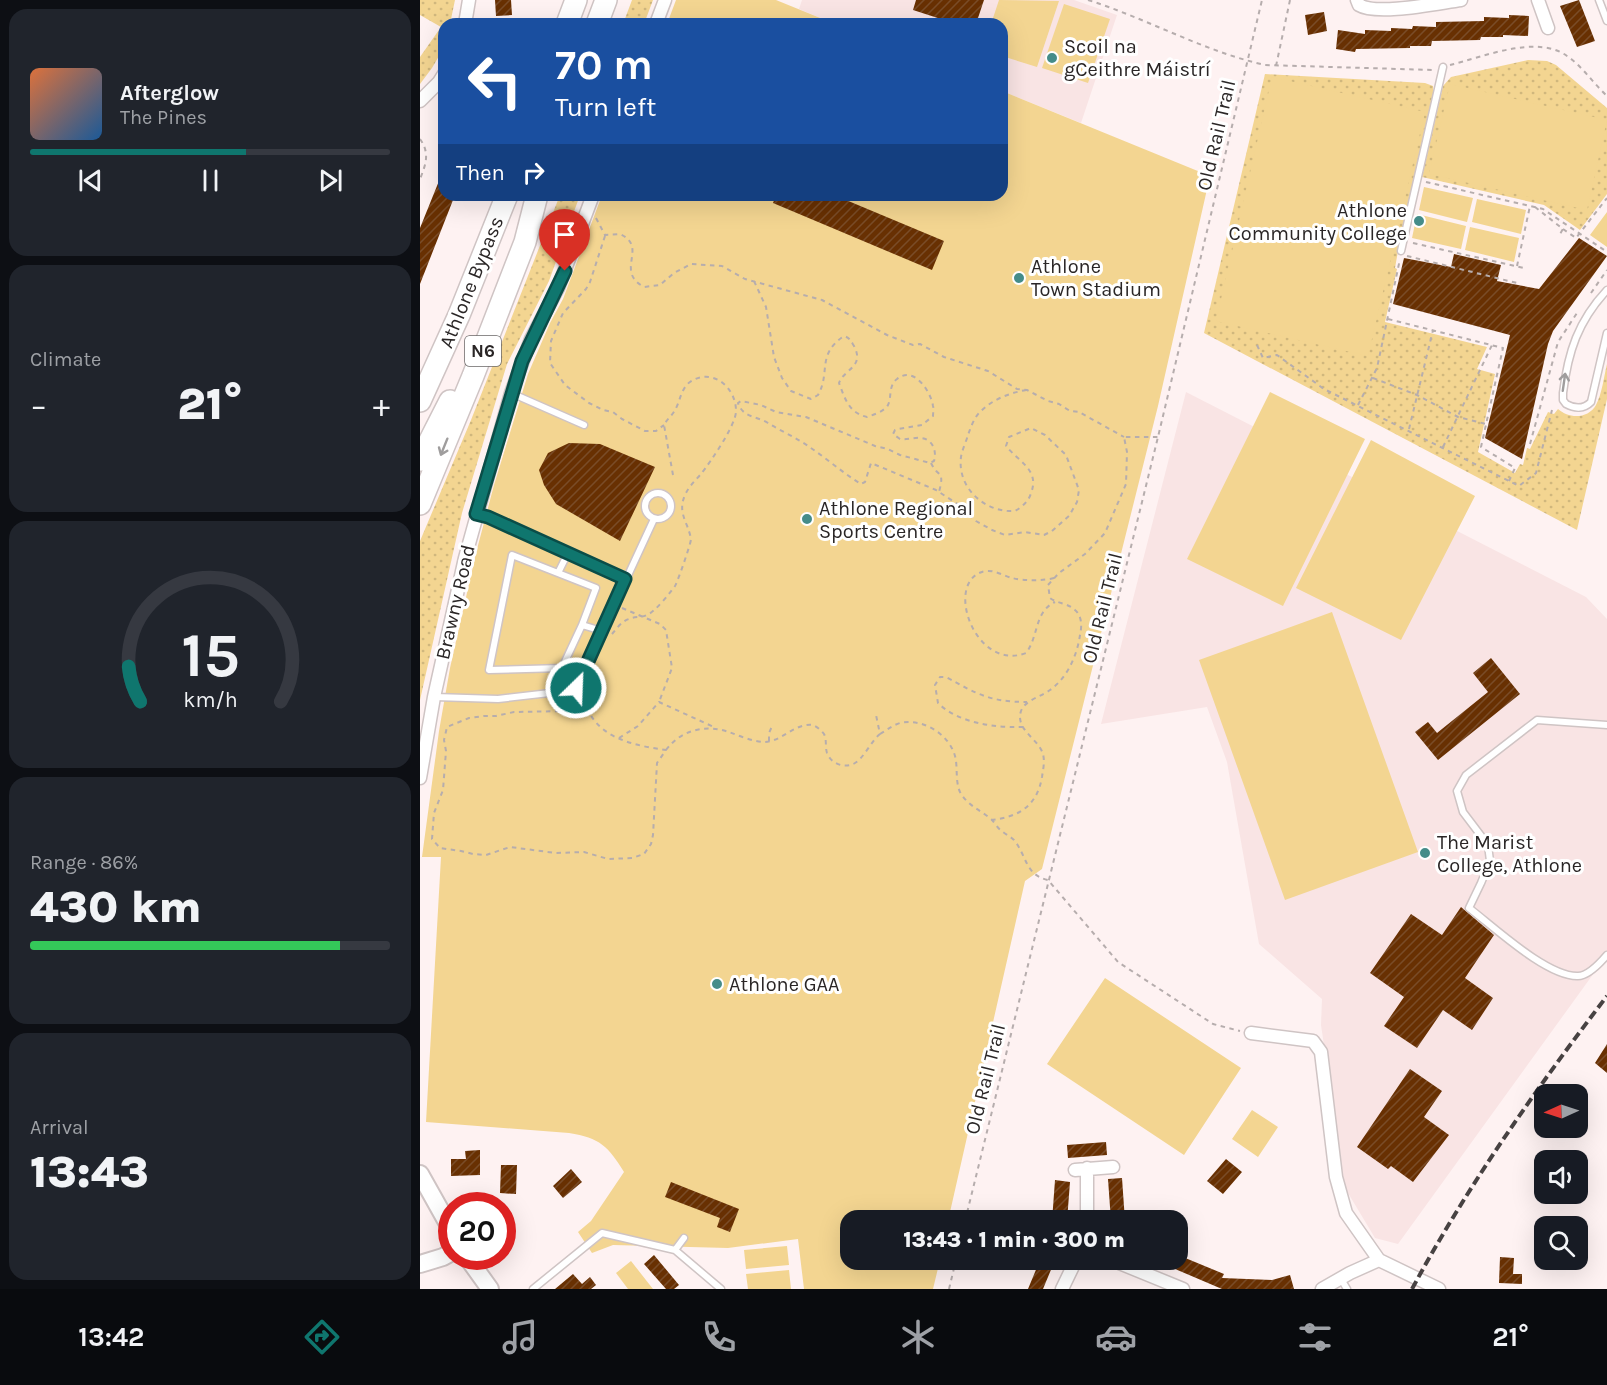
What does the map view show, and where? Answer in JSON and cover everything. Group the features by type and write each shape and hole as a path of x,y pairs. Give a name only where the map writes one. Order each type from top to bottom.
{"highway":[{"path":"569,18 576,0"},
{"path":"599,18 606,0"},
{"name":"N6","path":"420,372 466,268 502,201"},
{"name":"Athlone Bypass","path":"420,401 459,315 503,201"},
{"name":"Athlone Bypass","path":"420,460 456,387 534,201"},
{"name":"N6","path":"420,504 525,242 535,201"}],"main road":[{"path":"420,1174 438,1206"},
{"path":"420,1264 438,1257"},
{"path":"476,1270 490,1289"}],"street":[{"path":"466,18 469,0"},
{"path":"658,18 665,0"},
{"path":"1357,0 1359,5 1365,8 1383,10 1461,0"},
{"path":"1538,0 1548,28"},
{"path":"420,100 438,83"},
{"name":"Brawny Road","path":"420,778 434,697 476,514 511,393 529,345 561,279 591,201"},
{"path":"1251,1033 1313,1041 1321,1052 1336,1177 1346,1213 1379,1260 1439,1289"},
{"path":"1086,1210 1080,1169 1113,1167"},
{"path":"1322,1289 1343,1284 1379,1260"},
{"path":"1062,1289 1071,1270"},
{"path":"1136,1270 1183,1289"}],"lane":[{"path":"1599,0 1607,21"},
{"path":"1401,251 1443,67"},
{"path":"1607,290 1583,320 1572,343 1563,393 1563,400 1566,404 1581,407 1591,402 1607,333"},
{"path":"511,393 584,425"},
{"path":"653,494 665,494 670,501 670,512 663,518 654,519 645,508 647,500 653,494"},
{"path":"476,514 488,517 625,579"},
{"path":"434,697 498,699 576,688 654,519"},
{"path":"558,573 568,553"},
{"path":"512,555 596,588 582,625 562,668 489,670 512,555"},
{"path":"582,625 602,631"},
{"path":"1607,725 1537,720 1466,775 1457,791 1463,812 1488,845 1490,861 1469,908 1534,959 1563,975 1581,976 1607,955"},
{"path":"533,1289 602,1233 675,1250 721,1289"},
{"path":"675,1250 684,1238"}],"path":[{"path":"1088,0 1120,10 1193,42 1247,61 1276,66 1434,70 1514,49 1541,46 1566,55 1606,96"},
{"name":"Old Rail Trail","path":"968,1210 1158,437 1262,0"},
{"path":"1276,66 1290,0"},
{"path":"420,139 427,155 420,179"},
{"path":"1417,180 1543,208 1607,252"},
{"path":"1532,206 1576,238 1607,198"},
{"path":"591,201 605,235 591,282 563,313 551,341 550,363 565,385 589,403 603,410 614,412 645,431 656,430 664,425"},
{"path":"1517,266 1532,206"},
{"path":"1560,234 1563,229"},
{"path":"605,235 620,234 632,243 630,274 644,287 660,285 674,273 691,264 722,266 746,279 822,300 887,335 914,345 920,344 944,357 988,371 1017,389 1026,390 1070,411 1078,412 1124,437 1158,437"},
{"path":"1404,241 1524,268"},
{"path":"1358,405 1377,368 1401,255 1517,283"},
{"path":"754,281 766,307 774,357 782,378 791,391 811,399 818,395 821,390 827,354 837,341 844,336 848,337 857,357 853,368 841,378 839,383 847,404 856,414 872,416 889,404 890,390 898,378 908,375 919,380 929,393 933,416 922,425 895,430 893,434 900,439 919,437 929,442 935,453 934,461 931,463"},
{"path":"1388,319 1503,348 1481,447 1515,468 1509,481"},
{"path":"1408,430 1433,330"},
{"path":"1257,345 1263,358 1277,355 1312,382 1519,486 1536,473 1552,410"},
{"path":"1443,447 1492,345"},
{"path":"1372,378 1417,395 1458,417 1486,424"},
{"path":"939,492 942,480 940,473 931,463 900,455 888,448 875,446 806,417 776,412 751,402 738,403 748,415 764,420 807,445 861,484 865,482 871,464 939,492 959,505 979,523 1005,535 1025,532 1044,535 1069,516 1077,502 1079,490 1066,455 1046,435 1031,428 1010,437 1006,446 1029,469 1034,480 1031,496 1020,508 1010,511 996,509 978,501 968,489 961,470 961,458 971,426 980,411 1009,393 1026,390"},
{"path":"1023,727 985,724 949,711 938,703 935,684 940,677 946,677 987,698 1001,702 1028,702 1038,699 1056,686 1078,649 1081,620 1077,611 1050,598 1048,588 1059,573 1098,543 1110,524 1126,484 1127,452 1124,437"},
{"path":"1055,602 1042,611 1033,642 1026,653 1014,656 1000,655 983,642 965,609 966,593 971,580 986,571 1016,579 1057,577"},
{"path":"614,604 660,624 666,630 672,668 659,702 638,726 619,738"},
{"path":"582,694 589,711 601,728 619,738 644,747 666,750"},
{"path":"659,702 721,730 756,741 770,741 797,727 813,725 824,734 831,760 841,765 856,763 872,741 899,723 909,722 929,727 941,734 952,748 959,790 970,804 1002,832 1013,838 1027,864 1038,878 1048,880 1118,962 1213,1024 1251,1033"},
{"path":"991,820 1005,819 1024,811 1036,797 1041,784 1043,755 1036,742 1023,727 1020,714 1028,702"},
{"path":"876,715 880,734"},
{"path":"770,741 769,733 773,724"},
{"path":"444,740 447,751 443,790 434,813 432,839 440,849 486,855 510,847 556,853 584,852 608,859 632,858 644,854 651,844 657,763 672,742 689,732 708,728 721,730"},
{"path":"949,1289 954,1270"}],"shaded area":[{"path":"420,0 455,0 451,18 438,18 438,25 420,15"},
{"path":"632,0 653,0 646,18 625,18"},
{"path":"676,0 776,0 820,18 669,18"},
{"name":"Scoil na gCeithre Máistrí","path":"802,0 1074,0 1117,15 1081,123 1008,93 1008,18 821,18 799,9"},
{"path":"999,0 1059,1 1037,67 1008,58 1008,18 993,18"},
{"path":"1064,4 1110,19 1088,83 1042,68"},
{"path":"438,31 438,58 420,84 420,57"},
{"path":"1528,60 1547,61 1556,65 1607,108 1607,194 1580,230 1544,205 1422,177 1443,86 1451,77"},
{"path":"1265,74 1425,83 1433,86 1434,96 1398,251 1395,268 1397,269 1385,322 1487,347 1477,369 1495,374 1478,452 1515,473 1520,464 1523,465 1527,448 1530,449 1548,412 1554,414 1558,409 1567,415 1578,416 1593,410 1600,396 1607,364 1607,399 1577,530 1204,333"},
{"path":"1272,77 1425,112 1368,356 1216,321"},
{"path":"1450,84 1607,120 1587,210 1429,174"},
{"path":"1008,93 1210,176 1158,406 1042,869 1025,881 950,1210 840,1210 840,1270 938,1270 933,1289 804,1289 798,1239 728,1248 613,1245 592,1253 578,1232 591,1221 624,1172 602,1145 569,1133 426,1122 441,857 422,857 439,731 450,668 494,485 528,374 563,299 600,201 1008,201"},
{"path":"1424,187 1473,198 1467,222 1419,210"},
{"path":"1477,199 1526,210 1521,234 1472,222"},
{"path":"558,201 578,201 549,281 507,364 462,513 420,700 420,541 471,420"},
{"path":"1607,212 1607,247 1590,235"},
{"path":"1417,214 1466,226 1461,249 1412,238"},
{"path":"1470,227 1519,238 1514,262 1465,250"},
{"name":"The Marist College, Athlone","path":"1186,392 1586,597 1607,619 1607,955 1398,1244 1375,1238 1345,1188 1321,1025 1322,999 1259,944 1227,762 1207,707 1101,724"},
{"path":"1270,392 1365,439 1283,606 1187,559"},
{"path":"1371,440 1475,496 1401,640 1296,588"},
{"path":"1332,612 1418,852 1285,900 1199,660"},
{"path":"1105,978 1241,1068 1184,1155 1047,1064"},
{"path":"1252,1110 1278,1127 1258,1157 1232,1139"},
{"path":"787,1246 789,1265 746,1269 744,1250"},
{"path":"631,1261 653,1289 628,1289 616,1273"},
{"path":"789,1270 791,1289 748,1289 746,1274"}],"building":[{"path":"495,0 511,0 512,15 496,16"},
{"path":"916,0 984,0 978,18 938,18 913,10"},
{"path":"1579,0 1595,41 1577,47 1560,6"},
{"path":"1324,12 1327,31 1308,35 1305,15"},
{"path":"1509,15 1529,16 1528,36 1503,35 1503,37 1481,37 1480,40 1432,41 1431,46 1356,49 1355,52 1336,49 1338,30 1365,34 1365,30 1391,31 1391,28 1412,29 1413,26 1436,27 1436,22 1484,21 1484,17 1509,18"},
{"path":"438,183 438,201 453,201 420,284 420,228"},
{"path":"774,201 848,201 944,241 932,270 773,203"},
{"path":"1579,238 1607,256 1553,331 1522,459 1485,438 1510,335 1393,304 1404,258 1451,267 1454,254 1501,265 1497,281 1539,289"},
{"path":"569,443 600,444 655,467 620,541 556,504 544,485 539,470 548,453"},
{"path":"1491,658 1520,694 1438,760 1415,732 1428,722 1437,733 1488,692 1473,673"},
{"path":"1461,907 1494,935 1465,978 1493,998 1472,1030 1443,1010 1417,1048 1384,1026 1404,997 1370,973 1411,914 1442,935"},
{"path":"1607,1044 1607,1073 1595,1063"},
{"path":"1410,1069 1442,1091 1424,1117 1449,1135 1413,1182 1391,1166 1388,1169 1357,1147"},
{"path":"1106,1142 1107,1155 1068,1158 1067,1145"},
{"path":"480,1150 480,1175 451,1176 451,1159 466,1159 465,1151"},
{"path":"1226,1159 1242,1172 1223,1194 1207,1181"},
{"path":"501,1165 517,1165 516,1194 516,1192 500,1192"},
{"path":"571,1169 582,1182 563,1198 553,1186"},
{"path":"1122,1178 1124,1210 1110,1210 1108,1179"},
{"path":"1055,1180 1070,1182 1068,1210 1053,1210"},
{"path":"671,1182 739,1209 730,1232 717,1227 720,1218 665,1197"},
{"path":"654,1255 679,1285 674,1289 666,1289 644,1264"},
{"path":"1500,1257 1514,1258 1513,1274 1522,1274 1522,1284 1499,1283"},
{"path":"1188,1259 1224,1274 1222,1278 1272,1280 1290,1275 1294,1289 1222,1289 1177,1270 1188,1270"},
{"path":"1036,1270 1051,1270 1043,1289 1028,1289"},
{"path":"573,1274 582,1284 590,1277 596,1285 591,1289 555,1289"}],"railway":[{"path":"1412,1289 1456,1212 1504,1138 1554,1066 1607,996"}],"place":[{"name":"Scoil na gCeithre Máistrí","path":"1052,58"},
{"name":"Athlone Community College","path":"1419,221"},
{"name":"Athlone Town Stadium","path":"1019,278"},
{"name":"Athlone Regional Sports Centre","path":"807,519"},
{"name":"The Marist College, Athlone","path":"1425,853"},
{"name":"Athlone GAA","path":"717,984"}],"route":[{"path":"565,271 522,361 476,514 488,517 625,579 576,688"}]}
